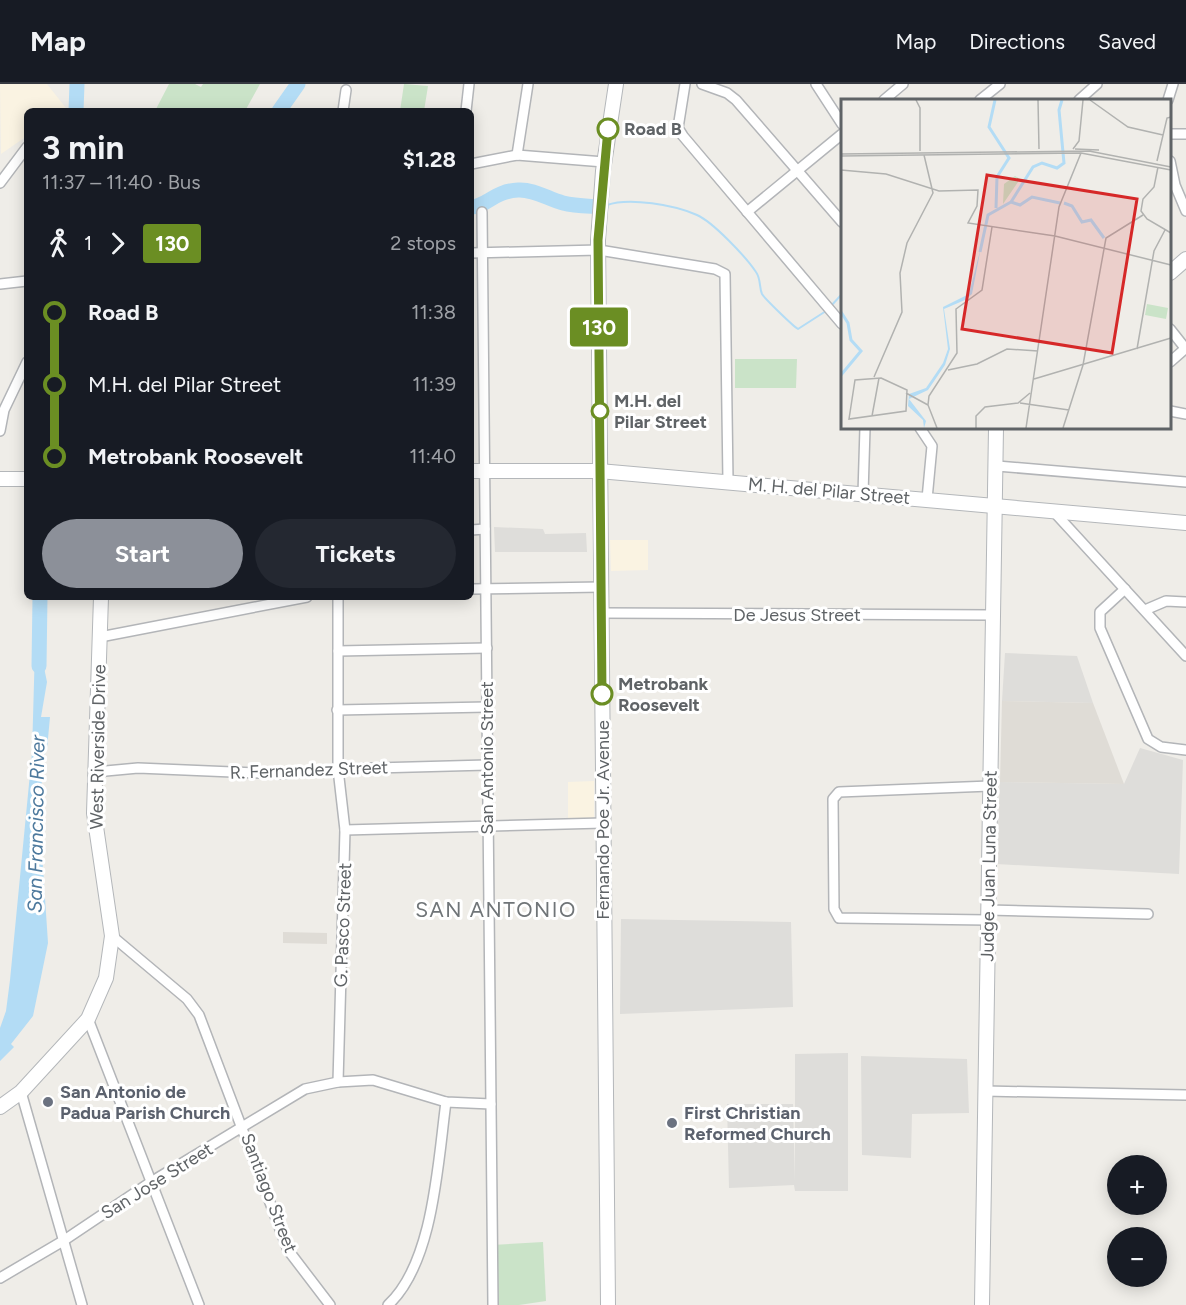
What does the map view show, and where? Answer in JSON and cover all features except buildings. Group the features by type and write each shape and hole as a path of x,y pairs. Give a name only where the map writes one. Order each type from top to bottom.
{"street":[{"path":"466,108 469,84"},
{"path":"517,155 528,84"},
{"name":"Fernando Poe Jr. Avenue","path":"608,1305 599,471 599,250 604,162 616,84"},
{"path":"683,84 678,128 841,322"},
{"path":"702,84 727,93 736,100 841,220"},
{"path":"816,84 841,121"},
{"path":"981,99 1000,84"},
{"path":"1080,99 1097,84"},
{"path":"1168,99 1173,84"},
{"path":"885,99 898,86"},
{"path":"343,108 346,90"},
{"path":"747,212 841,136"},
{"path":"0,183 24,151"},
{"path":"474,163 517,155 604,162"},
{"path":"1172,187 1186,211"},
{"name":"San Antonio Street","path":"482,212 477,471 485,530 494,1305"},
{"path":"474,253 599,250 715,269 725,274 728,482"},
{"path":"1171,272 1186,259"},
{"path":"0,285 24,281"},
{"path":"1171,330 1186,348 1171,361"},
{"path":"0,431 4,410 24,368"},
{"path":"1171,411 1186,414"},
{"path":"863,494 865,429"},
{"path":"921,429 931,441 932,446 927,499"},
{"name":"Judge Juan Luna Street","path":"982,1305 996,429"},
{"path":"997,466 1186,482"},
{"name":"M. H. del Pilar Street","path":"477,471 599,471 1186,524"},
{"path":"0,479 24,479"},
{"path":"1055,513 1186,656"},
{"path":"474,530 485,530"},
{"path":"474,589 602,586"},
{"path":"1125,589 1104,608 1098,620 1149,740 1161,747 1186,750"},
{"name":"West Riverside Drive","path":"0,1107 21,1092 88,1019 106,978 112,936 94,813 101,600"},
{"path":"100,637 291,600"},
{"name":"G. Pasco Street","path":"338,600 338,769 345,830 338,1082"},
{"path":"1145,610 1166,601 1186,602"},
{"name":"De Jesus Street","path":"602,613 992,615"},
{"path":"338,651 487,648"},
{"path":"337,710 487,706"},
{"name":"R. Fernandez Street","path":"95,772 138,768 281,774 338,769 488,765"},
{"path":"990,786 835,794 835,914 844,920 988,915 1148,914"},
{"path":"345,830 488,824 603,823"},
{"name":"Santiago Street","path":"112,936 188,999 199,1015 243,1126 288,1250 330,1305"},
{"path":"88,1019 199,1305"},
{"name":"San Jose Street","path":"0,1278 151,1182 305,1089 338,1082 373,1080 446,1102 491,1104"},
{"path":"985,1091 1186,1095"},
{"path":"21,1092 82,1305"},
{"path":"388,1305 402,1291 419,1251 433,1203 446,1102"}],"shaded area":[{"path":"0,84 47,84 66,108 24,108 24,138 1,154"},
{"path":"494,527 543,529 545,534 586,533 587,552 495,552"},
{"path":"610,540 648,540 648,570 611,571"},
{"path":"1005,653 1077,656 1093,703 1002,701"},
{"path":"1002,701 1093,703 1124,784 1000,782"},
{"path":"1140,748 1183,760 1179,874 996,864 1000,782 1124,784"},
{"path":"594,781 594,819 568,820 568,782"},
{"path":"621,919 791,922 793,1007 620,1014"},
{"path":"283,932 327,933 327,944 283,943"},
{"path":"848,1053 848,1191 795,1191 794,1185 729,1188 727,1104 793,1104 795,1181 795,1054"},
{"path":"861,1056 967,1059 969,1113 912,1114 911,1158 862,1155"}],"green space":[{"path":"169,84 195,84 201,87 203,84 260,84 247,108 157,108"},
{"path":"404,84 428,86 424,108 400,108"},
{"path":"735,359 797,359 796,388 735,388"},
{"path":"543,1242 546,1301 519,1305 493,1305 492,1245"}],"water":[{"path":"35,647 40,648 47,682 41,717 50,717 47,749 42,761 41,838 48,943 33,1016 11,1044 14,1047 0,1061 0,1028 6,1011 10,980 32,753"}],"waterway":[{"path":"76,108 77,84"},
{"path":"281,108 298,84"},
{"name":"San Francisco River","path":"474,206 503,193 524,190 568,204 601,207"},
{"name":"San Francisco River","path":"607,205 627,202 652,203 697,215 720,232 745,258 758,275 762,294 798,329 826,311"},
{"name":"San Francisco River","path":"830,307 841,295"},
{"name":"San Francisco River","path":"39,666 40,600"}],"bus line":[{"name":"130","path":"602,694 598,240 608,129"}],"place":[{"name":"Road B","path":"608,129"},
{"name":"M.H. del Pilar Street","path":"600,411"},
{"name":"Metrobank Roosevelt","path":"602,694"},
{"name":"San Antonio de Padua Parish Church","path":"48,1102"},
{"name":"First Christian Reformed Church","path":"672,1123"}],"district":[{"name":"SAN ANTONIO","path":"496,909"}]}
